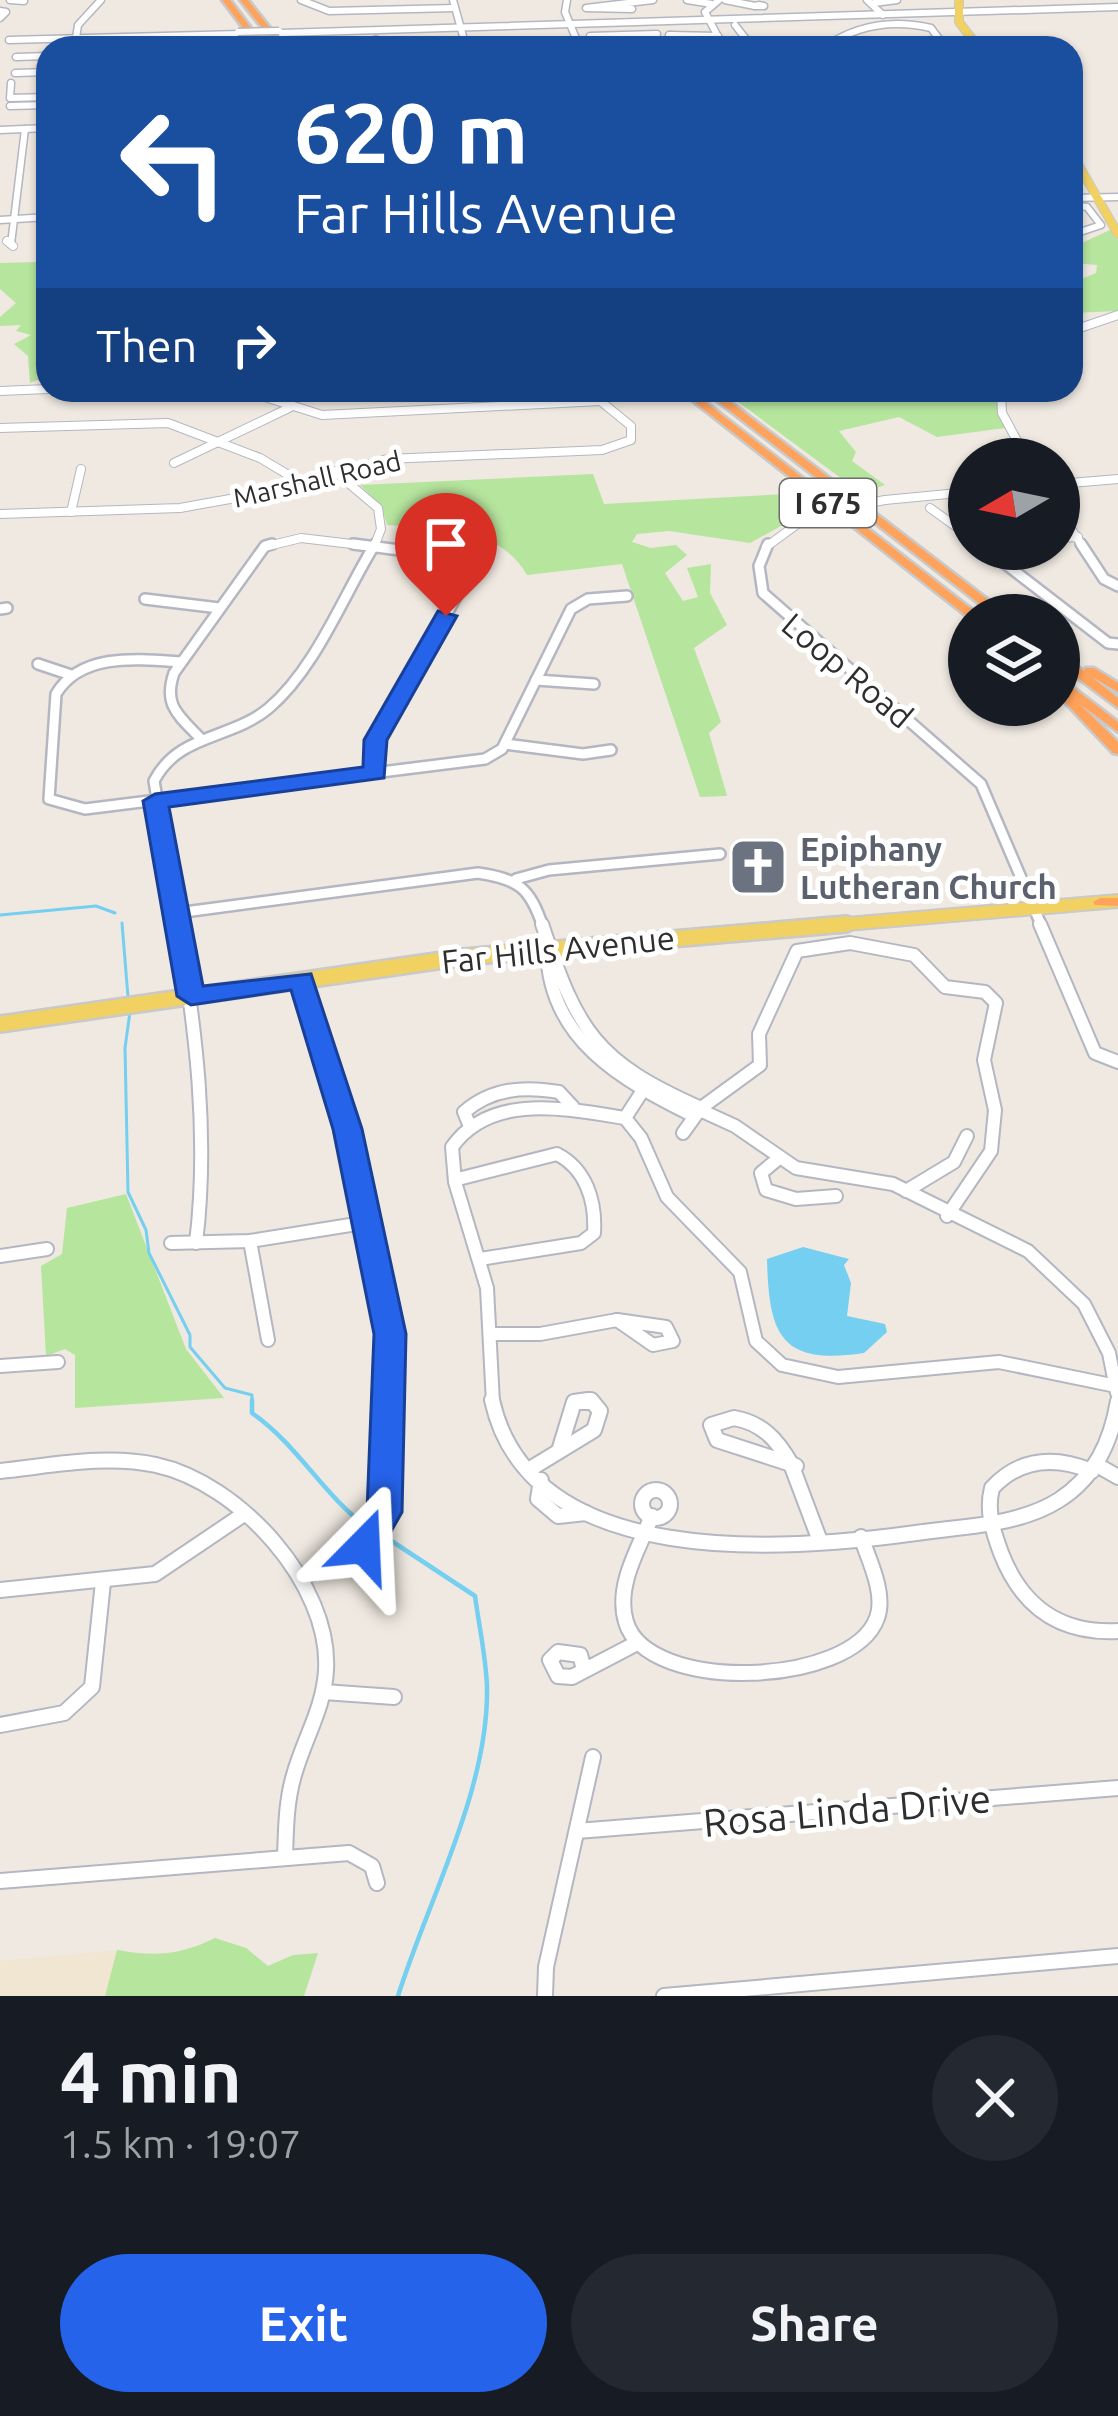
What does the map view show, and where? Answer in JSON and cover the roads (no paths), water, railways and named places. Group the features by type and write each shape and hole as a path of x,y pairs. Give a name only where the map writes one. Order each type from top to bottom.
{"highway":[{"path":"226,0 253,36"},
{"path":"244,0 272,36"},
{"name":"I 675","path":"699,402 948,595"},
{"name":"I 675","path":"724,402 977,594"},
{"path":"1080,663 1118,688"},
{"path":"1080,674 1118,704"},
{"path":"1080,700 1118,728"},
{"path":"1080,708 1118,750"},
{"path":"1100,902 1118,902"}],"main road":[{"path":"959,0 959,16 974,36"},
{"path":"1083,158 1096,196 1118,222"},
{"path":"1083,173 1118,234"},
{"name":"Far Hills Avenue","path":"0,1024 547,950 1100,902"}],"street":[{"path":"10,0 24,1"},
{"path":"80,36 87,14 101,0"},
{"path":"301,0 324,11 454,4 456,36"},
{"path":"564,0 571,36"},
{"path":"632,9 586,8 632,9 653,0"},
{"path":"692,0 755,6"},
{"path":"870,2 897,0"},
{"path":"716,2 711,19 718,36"},
{"path":"870,2 889,25"},
{"path":"134,36 959,16 1118,7"},
{"path":"735,25 744,36"},
{"path":"842,36 860,28 889,25 928,27 936,36"},
{"path":"590,36 657,34"},
{"path":"670,36 706,36"},
{"path":"4,40 36,39"},
{"path":"16,58 36,56"},
{"path":"15,74 36,73"},
{"path":"10,83 8,97 36,100"},
{"path":"10,106 36,103"},
{"path":"13,246 7,241 26,129"},
{"path":"0,130 36,129"},
{"path":"1083,198 1118,195"},
{"path":"1083,205 1101,225 1083,231"},
{"path":"0,220 36,218"},
{"path":"1083,327 1118,315"},
{"path":"0,391 36,390"},
{"path":"274,402 327,415 564,402"},
{"name":"Marshall Road","path":"0,514 180,508 302,483 387,459 602,450 628,442 633,429 602,402"},
{"path":"1001,402 1016,438"},
{"path":"174,463 290,408"},
{"path":"0,428 163,422 221,442 302,483"},
{"path":"71,512 81,469"},
{"path":"196,1243 204,1178 191,996 154,781 163,763 200,738 254,717 277,699 374,547 383,526 377,504 334,471"},
{"path":"1080,482 1118,479"},
{"name":"Loop Road","path":"948,494 812,514 765,547 757,567 765,596 981,784 1035,905"},
{"path":"930,508 948,521"},
{"path":"200,738 175,716 168,700 170,679 262,549 275,541 301,538 454,557 470,571 376,740 375,773"},
{"path":"1080,540 1104,578 1118,586"},
{"path":"1013,570 1108,643 1118,644"},
{"path":"181,662 117,658 70,675 56,694 49,799 77,809 478,760 505,744 574,606 627,596"},
{"path":"146,599 219,608"},
{"path":"38,664 70,675"},
{"path":"536,680 595,684"},
{"path":"505,744 583,754 611,750"},
{"path":"177,913 478,873 515,879 549,870 719,854"},
{"path":"515,879 531,892 547,950 548,982 568,1026 602,1064 735,1126 779,1159 844,1189"},
{"path":"1035,905 1096,1052 1118,1062"},
{"path":"682,1133 698,1112 760,1065 759,1034 794,954 806,947 858,943 907,953 945,987 993,997 986,1063 995,1122 982,1172 947,1216"},
{"path":"301,980 347,1129 390,1334 385,1512 364,1546 302,1578"},
{"path":"625,1118 645,1088"},
{"path":"470,1124 464,1112 472,1104 509,1089 559,1092 573,1107"},
{"path":"779,1159 761,1173 766,1190 796,1199 844,1189 906,1191 947,1216 1010,1240 1060,1277 1096,1323 1118,1395 1112,1433 1095,1468 1047,1508 991,1522 820,1541 734,1548 645,1535 587,1513 558,1516 538,1499 536,1475 507,1440 491,1399 490,1334 480,1259 452,1147 470,1124 504,1113 573,1107 625,1118 648,1143 666,1196 740,1274 750,1298 752,1333 779,1364 813,1379 837,1381 944,1362 1000,1362 1118,1395"},
{"path":"906,1191 954,1162 967,1136"},
{"path":"458,1179 533,1156 562,1155 586,1187 594,1233 581,1243 480,1259"},
{"path":"954,1162 982,1172"},
{"path":"171,1243 250,1241 369,1222"},
{"path":"250,1241 268,1340"},
{"path":"0,1256 47,1249"},
{"path":"490,1334 555,1332 617,1320"},
{"path":"0,1366 58,1362"},
{"path":"796,1466 717,1440 710,1429 724,1419 758,1427 796,1466 820,1541"},
{"path":"536,1475 560,1451"},
{"path":"1118,1477 1055,1461 1013,1468 992,1488 991,1522 1010,1578 1034,1610 1082,1631 1118,1630"},
{"path":"0,1471 156,1465 195,1479 241,1516 302,1578 325,1637 324,1692 291,1782 285,1857"},
{"path":"0,1590 103,1582 167,1568 241,1516"},
{"path":"652,1516 622,1599 628,1630 637,1643 686,1665 729,1672 812,1666 851,1652 870,1635 879,1613 861,1537"},
{"path":"0,1725 55,1720 88,1699 96,1680 103,1582"},
{"path":"584,1669 637,1643"},
{"path":"324,1692 394,1696"},
{"path":"544,1996 546,1967 593,1757"},
{"name":"Rosa Linda Drive","path":"577,1831 1118,1788"},
{"path":"0,1881 285,1857 359,1856 372,1866 377,1883"},
{"path":"664,1996 1118,1956"}],"water":[{"path":"803,1247 849,1259 844,1265 851,1283 847,1316 885,1324 887,1332 864,1353 813,1354 784,1339 771,1307 767,1259"}],"waterway":[{"path":"0,915 96,906 115,913"},
{"path":"122,923 128,997"},
{"path":"130,1012 125,1048 128,1192 146,1230 149,1253 190,1335 190,1347 225,1388 252,1395 252,1413 368,1528"},
{"path":"384,1536 475,1596 487,1687 485,1726 468,1804 398,1996"}],"place":[{"name":"Epiphany Lutheran Church","path":"758,867"}]}
